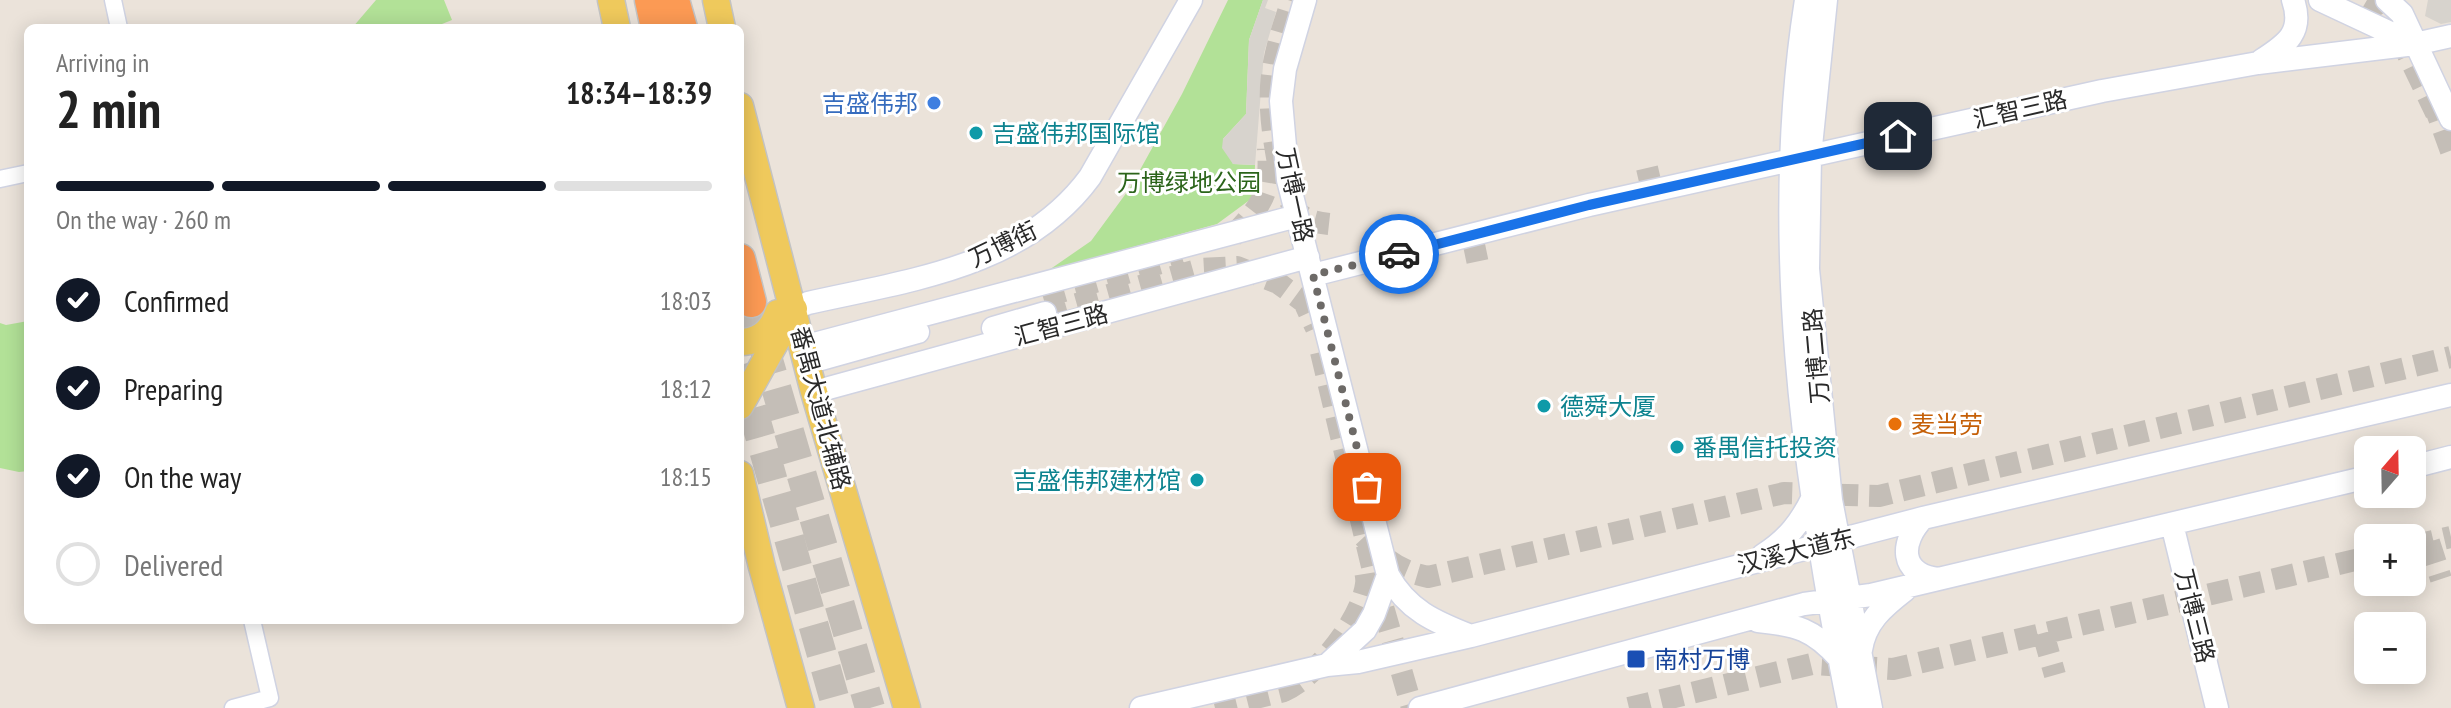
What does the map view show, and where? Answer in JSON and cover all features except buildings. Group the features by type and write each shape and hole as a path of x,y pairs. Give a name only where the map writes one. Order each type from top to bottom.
{"highway":[{"path":"650,0 655,24"},
{"path":"674,0 681,24"},
{"path":"744,275 751,302"}],"main road":[{"path":"611,0 616,24"},
{"path":"716,0 721,24"},
{"name":"番禺大道北辅路","path":"744,121 809,371 907,708"},
{"path":"744,341 755,340 771,328 786,277"},
{"path":"744,399 794,309"},
{"path":"744,491 801,708"}],"street":[{"path":"113,0 118,24"},
{"name":"万博街","path":"794,309 971,262 1022,240 1043,226 1090,177 1191,0"},
{"name":"万博一路","path":"1305,0 1285,69 1281,101 1288,180 1388,575"},
{"name":"万博二路","path":"1806,0 1801,32 1800,158 1822,498 1850,657 1871,708"},
{"name":"万博二路","path":"1800,158 1826,0"},
{"path":"2258,63 2285,45 2294,32 2298,14 2293,0"},
{"path":"2320,0 2415,44"},
{"path":"2370,3 2402,14 2451,119"},
{"name":"汇智三路","path":"809,371 1311,266 2102,91 2258,63 2415,44 2445,37"},
{"path":"0,179 24,174"},
{"name":"汇智三路","path":"809,371 1297,216"},
{"path":"809,371 1044,305"},
{"name":"汉溪大道东","path":"1141,708 1471,636 1923,518 2451,395"},
{"path":"2426,463 2451,457"},
{"path":"1420,708 1804,604 1910,586 2354,480"},
{"path":"1747,564 1787,537 1822,498 1859,524 1881,529"},
{"path":"1923,518 1908,537 1905,547 1907,556 1920,574 1938,579"},
{"name":"万博三路","path":"2172,524 2217,708"},
{"path":"1388,575 1398,593 1411,605 1437,623 1471,636"},
{"path":"1327,665 1365,630 1388,575"},
{"path":"1745,620 1800,627 1850,657 1871,621 1886,604 1910,586"},
{"path":"233,708 270,698 253,624"},
{"name":"万博二路","path":"1849,708 1850,657"},
{"path":"1465,708 1491,687"}],"green space":[{"path":"376,0 444,0 452,20 442,24 355,24"},
{"name":"万博绿地公园","path":"1228,0 1263,0 1249,40 1246,114 1223,139 1233,164 1255,165 1251,199 1217,224 1049,270 1091,241 1130,188 1182,94"},
{"path":"24,322 24,471 19,472 0,468 0,323"}],"shaded area":[{"path":"1263,0 1268,0 1265,8 1276,12 1264,53 1255,165 1233,164 1222,148 1223,139 1246,114 1249,40"},
{"path":"2428,0 2451,0 2451,22 2441,24 2425,16"}],"tunnel":[{"path":"1278,163 1271,117 1272,80 1278,44 1292,0"},
{"path":"2367,0 2384,10 2410,46"},
{"path":"2399,36 2436,113"},
{"path":"2432,99 2451,151"},
{"path":"1232,237 1263,197 1268,177 1268,148"},
{"path":"1647,168 1654,198"},
{"path":"1290,201 1306,218 1329,224"},
{"path":"1473,240 1479,269"},
{"path":"1043,297 1182,257"},
{"path":"1045,313 1201,269 1237,267 1278,283 1304,302 1316,328"},
{"path":"751,302 870,708"},
{"path":"1321,352 1375,579 1412,708"},
{"path":"1364,537 1393,563 1428,577 1784,493 1879,496 2451,357"},
{"path":"744,379 837,708"},
{"path":"2426,543 2451,537"},
{"path":"2429,542 2441,579"},
{"path":"1629,708 1812,664 1893,669 2354,560"},
{"path":"1215,708 1284,691 1310,673 1336,645 1356,614 1366,584 1364,565"},
{"path":"2043,633 2055,675"}],"way so far":[{"path":"1367,487 1313,275 1399,254"}],"place":[{"name":"吉盛伟邦","path":"934,103"},
{"name":"吉盛伟邦国际馆","path":"976,133"},
{"name":"德舜大厦","path":"1544,406"},
{"name":"麦当劳","path":"1895,424"},
{"name":"番禺信托投资","path":"1677,447"},
{"name":"吉盛伟邦建材馆","path":"1197,480"},
{"name":"南村万博","path":"1636,659"}],"route":[{"path":"1399,254 1589,205 1898,136"}]}
